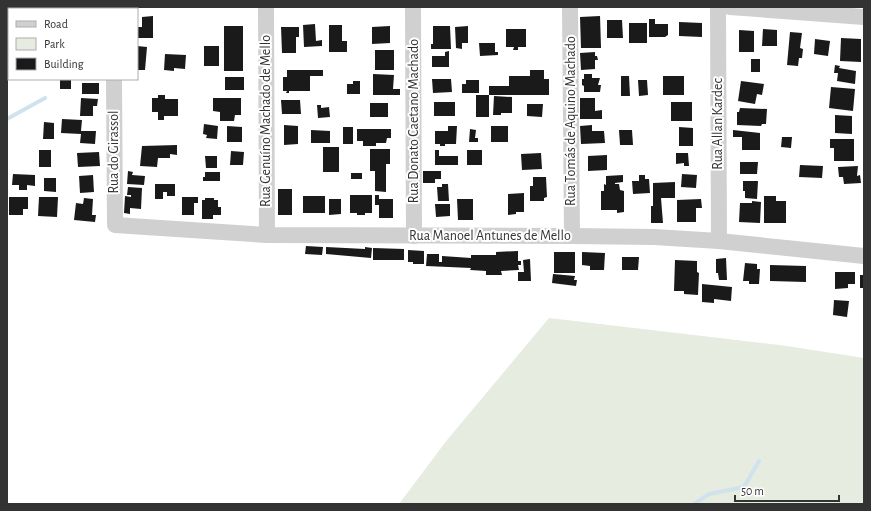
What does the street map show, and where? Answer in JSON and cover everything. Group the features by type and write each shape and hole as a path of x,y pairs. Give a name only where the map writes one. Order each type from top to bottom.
{"street":[{"name":"Rua Genuíno Machado de Mello","path":"266,7 267,236"},
{"name":"Rua Donato Caetano Machado","path":"413,7 414,236"},
{"name":"Rua Tomás de Aquino Machado","path":"570,7 572,236"},
{"name":"Rua Allan Kardec","path":"718,7 719,241"},
{"path":"730,7 864,17"},
{"name":"Rua do Girassol","path":"114,80 115,225"},
{"name":"Rua Manoel Antunes de Mello","path":"115,225 267,236 654,237 719,241 864,256"}],"green space":[{"path":"549,318 780,345 864,358 864,504 399,504 447,440"}],"building":[{"path":"153,16 153,38 138,38 138,27 142,27 142,17"},
{"path":"600,16 601,48 581,48 580,17"},
{"path":"649,19 655,19 655,24 668,24 668,35 665,37 649,37"},
{"path":"607,20 622,20 623,38 607,38"},
{"path":"679,22 702,23 702,37 679,36"},
{"path":"629,23 647,23 647,43 629,43"},
{"path":"315,24 316,41 322,40 322,46 304,47 303,25"},
{"path":"329,25 342,25 342,41 347,41 347,52 329,52"},
{"path":"7,26 8,26 8,40"},
{"path":"224,26 243,26 243,71 224,71"},
{"path":"390,26 390,43 372,44 372,27"},
{"path":"433,26 450,26 451,49 431,49 431,44 433,44"},
{"path":"468,26 468,43 462,43 462,49 456,48 455,27"},
{"path":"281,27 299,27 299,37 296,37 296,53 282,53"},
{"path":"506,29 526,29 526,47 518,47 518,50 513,50 514,47 506,47"},
{"path":"763,29 777,30 777,46 762,46"},
{"path":"739,30 754,31 754,52 739,52"},
{"path":"790,32 802,33 800,48 803,49 802,58 799,58 798,66 787,65"},
{"path":"841,38 861,39 861,62 840,61"},
{"path":"815,39 830,41 828,56 814,54"},
{"path":"479,43 495,43 495,52 498,52 498,55 480,56"},
{"path":"138,46 147,47 145,70 138,70"},
{"path":"204,46 219,46 219,66 204,66"},
{"path":"375,50 394,50 394,70 375,70"},
{"path":"449,51 449,67 432,67 432,56 445,56 445,52"},
{"path":"595,52 595,56 597,56 598,60 595,60 595,69 581,70 580,53"},
{"path":"165,54 186,55 185,69 174,68 174,71 164,70"},
{"path":"751,59 760,59 760,72 751,72"},
{"path":"835,65 840,66 839,68 856,71 855,84 837,81 838,73 834,73"},
{"path":"287,70 323,70 323,76 310,76 310,91 289,91 289,93 286,93 287,91 283,91 283,77 287,77"},
{"path":"530,70 544,70 544,79 549,79 549,95 489,95 489,86 509,86 509,76 530,76"},
{"path":"373,74 394,75 393,89 400,89 400,95 373,95"},
{"path":"584,74 592,74 592,78 600,78 598,85 601,85 600,92 584,92 582,79 584,79"},
{"path":"621,76 629,76 630,96 621,96"},
{"path":"663,76 684,76 684,95 663,95"},
{"path":"225,77 244,77 244,90 225,90"},
{"path":"432,79 451,79 452,92 433,93"},
{"path":"60,80 71,80 71,89 60,89"},
{"path":"466,80 479,80 479,93 462,93 462,84 466,84"},
{"path":"638,80 647,80 648,95 639,96"},
{"path":"353,81 360,81 360,94 347,94 347,84 353,84"},
{"path":"741,81 764,84 762,95 757,94 755,104 738,101"},
{"path":"82,83 99,83 99,94 82,94"},
{"path":"831,87 855,89 853,111 829,108"},
{"path":"158,95 165,95 165,99 178,99 178,116 164,116 164,120 158,120 158,112 152,112 152,98 158,98"},
{"path":"476,95 489,95 489,117 476,117"},
{"path":"494,96 512,97 512,113 493,115"},
{"path":"81,98 98,99 97,106 93,106 93,116 80,116"},
{"path":"213,98 241,98 241,115 235,115 234,121 220,121 220,112 213,111"},
{"path":"580,98 595,98 595,111 602,110 602,119 580,119"},
{"path":"281,100 300,100 301,114 282,114"},
{"path":"434,102 455,102 455,116 434,116"},
{"path":"671,102 692,102 692,121 671,121"},
{"path":"370,103 388,103 388,117 370,117"},
{"path":"527,104 543,104 542,117 527,116"},
{"path":"317,105 321,105 321,108 329,107 330,117 318,118"},
{"path":"740,108 767,109 766,124 762,124 761,126 737,125 737,112 739,112"},
{"path":"835,115 852,116 852,134 835,133"},
{"path":"62,119 82,120 81,131 96,131 95,144 80,143 81,134 61,133"},
{"path":"44,122 54,123 54,139 43,139"},
{"path":"204,124 218,126 217,139 206,138 207,135 203,134"},
{"path":"284,125 298,126 298,144 284,145"},
{"path":"592,125 592,131 604,131 605,143 581,144 580,126"},
{"path":"227,126 242,127 242,142 227,142"},
{"path":"448,126 457,126 456,144 445,144 445,146 440,146 440,144 435,144 435,131 448,131"},
{"path":"491,126 508,126 508,142 491,142"},
{"path":"343,127 353,127 353,144 343,144"},
{"path":"679,127 693,128 693,146 679,146"},
{"path":"357,129 391,129 391,138 387,138 386,143 376,143 376,146 363,146 363,141 357,141"},
{"path":"470,129 476,130 475,138 478,138 478,142 469,142"},
{"path":"311,130 330,131 330,143 311,143"},
{"path":"619,130 632,130 633,145 620,145"},
{"path":"733,130 760,133 760,150 742,150 742,137 733,137"},
{"path":"782,137 792,137 791,148 781,147"},
{"path":"830,139 854,139 854,161 834,161 834,148 830,148"},
{"path":"177,145 177,155 170,154 170,158 158,158 157,167 140,166 142,146"},
{"path":"323,147 339,147 339,172 323,172"},
{"path":"370,149 390,149 390,164 386,164 386,192 375,191 375,171 370,171"},
{"path":"39,150 51,150 51,167 39,167"},
{"path":"435,150 439,150 439,156 458,156 458,165 435,165"},
{"path":"467,150 482,150 482,165 467,165"},
{"path":"231,151 244,152 243,165 230,165"},
{"path":"99,152 100,166 78,167 77,153"},
{"path":"541,153 542,169 522,170 521,154"},
{"path":"676,153 688,153 689,166 684,166 684,163 676,164"},
{"path":"607,155 607,170 588,171 588,156"},
{"path":"205,156 217,156 217,168 206,168"},
{"path":"740,162 758,162 757,174 740,174"},
{"path":"800,165 823,166 822,178 799,177"},
{"path":"858,166 857,176 860,175 861,183 844,184 843,177 839,177 838,167"},
{"path":"128,171 133,172 132,175 145,176 144,185 127,184"},
{"path":"423,171 441,171 441,179 435,179 435,183 423,183"},
{"path":"205,172 220,172 220,181 203,181"},
{"path":"351,173 362,173 362,179 351,179"},
{"path":"13,174 35,175 35,186 27,185 27,190 19,190 19,185 12,185"},
{"path":"682,174 697,175 696,188 681,187"},
{"path":"93,175 94,192 80,193 79,176"},
{"path":"623,175 623,182 615,184 619,184 620,190 624,191 624,212 617,213 617,210 601,210 601,191 604,191 604,184 606,185 606,176"},
{"path":"639,175 645,175 645,179 649,179 650,193 633,194 632,181 639,181"},
{"path":"533,177 546,177 547,197 544,198 544,201 530,201 530,186 533,186"},
{"path":"44,178 56,178 56,192 44,191"},
{"path":"743,181 758,181 757,199 745,198"},
{"path":"675,182 675,198 661,198 663,223 651,223 653,183"},
{"path":"155,184 175,184 175,196 167,196 167,192 163,192 163,199 155,199"},
{"path":"442,184 448,184 449,201 438,201 437,187 442,187"},
{"path":"128,187 142,188 141,209 130,208 130,214 124,213 125,196 131,197 131,195 127,195"},
{"path":"278,189 292,189 292,215 278,215"},
{"path":"524,193 524,212 516,212 516,214 508,215 508,194"},
{"path":"350,195 372,195 372,213 357,215 357,213 350,213"},
{"path":"375,195 379,195 379,199 393,199 393,218 379,218 379,205 375,205"},
{"path":"303,196 325,196 325,213 303,213"},
{"path":"764,196 776,196 776,201 786,201 786,223 764,223"},
{"path":"9,197 28,197 28,209 23,209 23,215 9,215"},
{"path":"39,197 58,197 57,217 38,216"},
{"path":"182,197 198,197 198,203 194,203 194,215 182,215"},
{"path":"84,198 93,199 92,215 96,215 95,222 74,220 76,203 83,204"},
{"path":"205,198 214,198 214,200 218,200 218,207 221,207 221,215 213,215 213,219 202,219 202,200 205,200"},
{"path":"329,199 341,199 341,214 329,215"},
{"path":"457,199 473,199 473,220 458,220"},
{"path":"701,199 702,208 696,208 696,222 677,222 677,200"},
{"path":"752,201 761,202 760,223 739,222 740,203 752,203"},
{"path":"435,204 450,204 450,216 436,217"},
{"path":"306,246 323,247 322,255 305,254"},
{"path":"326,247 372,248 371,258 326,254"},
{"path":"373,248 404,249 404,260 373,260"},
{"path":"408,250 424,251 424,264 413,264 413,262 408,262"},
{"path":"518,251 518,261 521,261 521,265 518,265 519,270 501,271 502,275 486,275 486,271 470,270 471,268 426,266 427,254 439,254 439,262 442,262 442,256 471,258 471,255 496,255 496,252"},
{"path":"554,252 575,252 575,273 554,273"},
{"path":"582,252 605,253 604,270 590,270 590,266 582,265"},
{"path":"622,257 639,257 638,270 622,270"},
{"path":"726,258 727,280 719,280 718,273 716,273 716,259"},
{"path":"530,259 531,281 518,281 518,272 524,272 523,260"},
{"path":"675,260 697,261 697,272 699,273 698,295 684,294 684,291 674,291"},
{"path":"745,263 757,264 757,269 760,269 759,284 749,284 749,281 743,281"},
{"path":"770,265 806,266 806,282 770,281"},
{"path":"835,272 855,272 855,284 848,284 848,288 835,289"},
{"path":"553,274 575,276 574,280 577,280 576,286 552,283"},
{"path":"860,275 864,275 864,288 860,288"},
{"path":"702,284 732,287 731,301 714,299 714,303 702,302"},
{"path":"834,300 849,301 847,317 833,315"}],"waterway":[{"path":"7,119 45,98"},
{"path":"694,504 709,494 744,487 759,461"}]}
